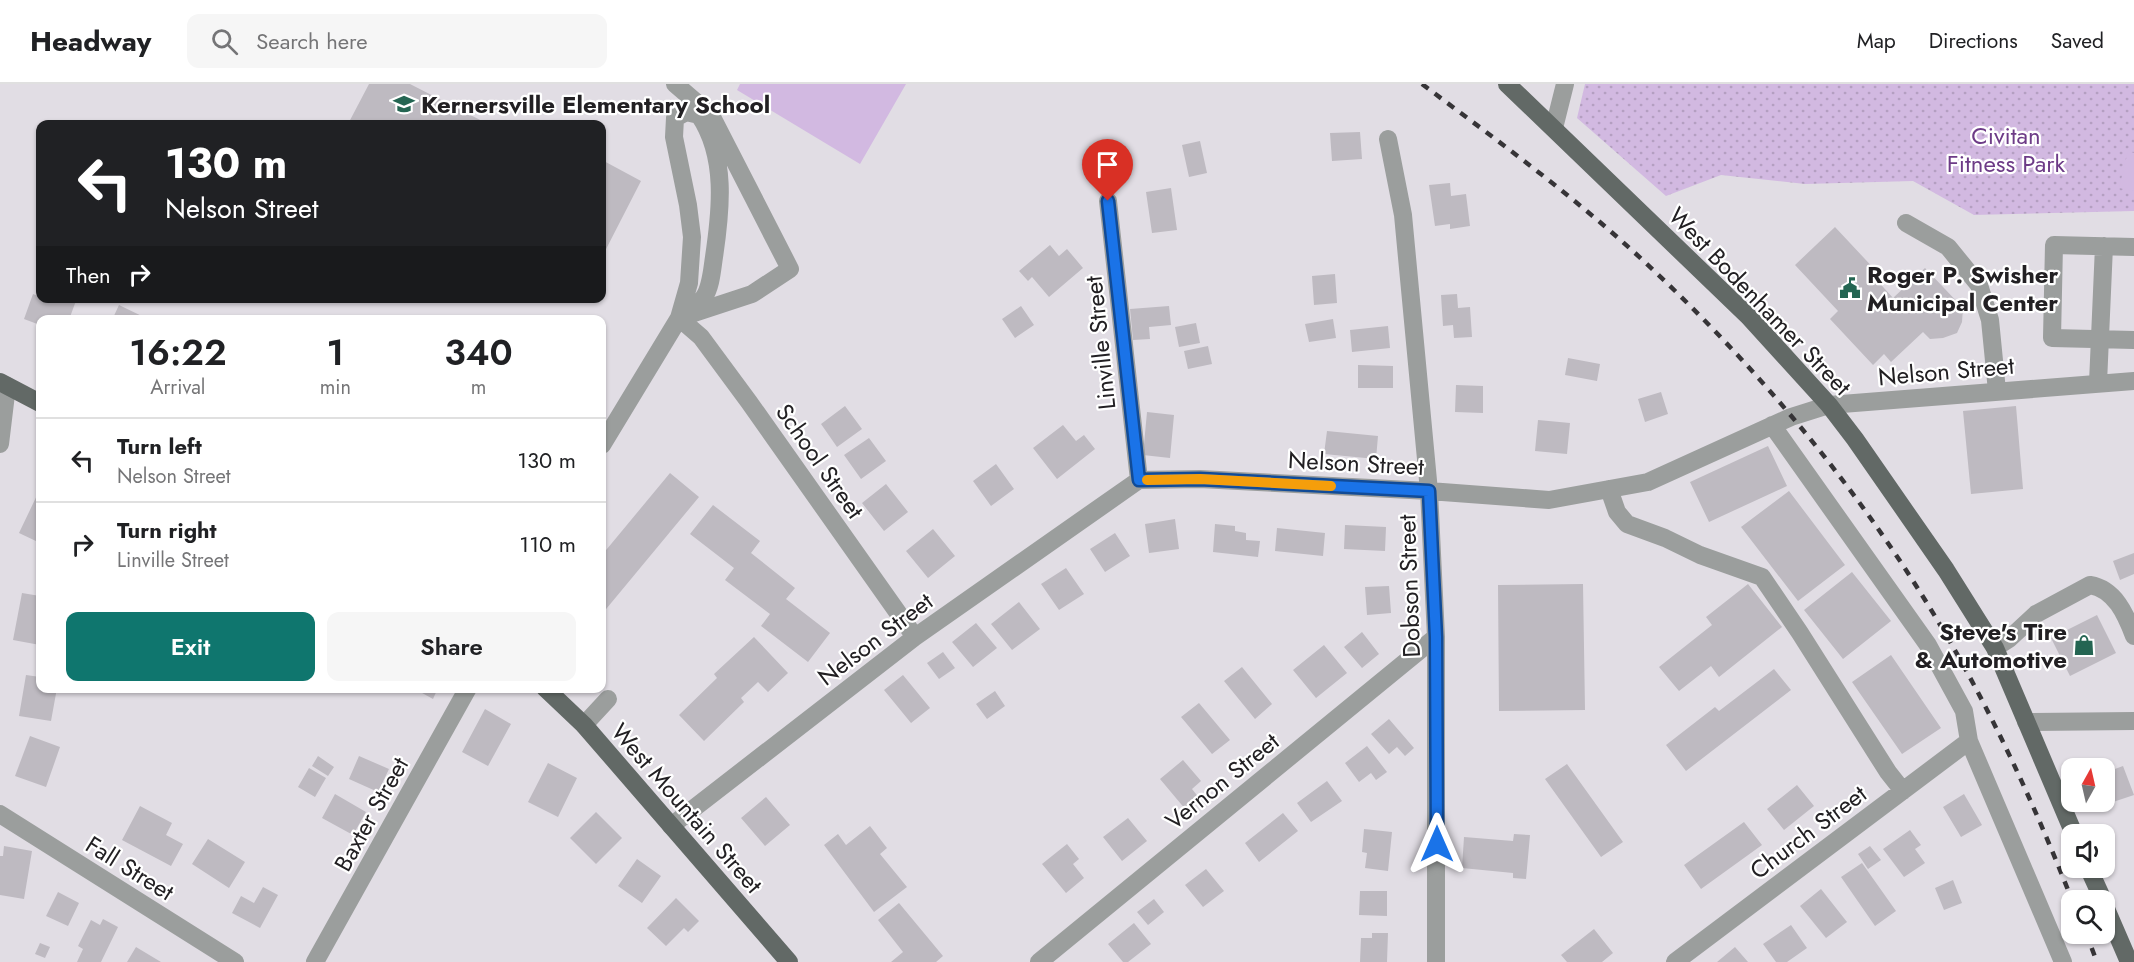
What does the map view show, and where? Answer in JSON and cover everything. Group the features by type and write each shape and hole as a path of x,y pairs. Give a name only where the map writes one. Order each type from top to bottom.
{"main road":[{"name":"West Bodenhamer Street","path":"1507,84 1748,316 1829,405 1856,439 1946,570 1995,648 2070,824"},
{"path":"4,384 36,402"},
{"name":"West Mountain Street","path":"549,693 584,725 789,962"},
{"path":"2115,930 2129,962"}],"street":[{"path":"675,84 711,115 790,268 752,294 679,318"},
{"path":"1554,128 1565,84"},
{"path":"606,438 679,318 689,283 692,237 674,137 675,118 686,112 699,115 709,129 718,163 720,214 711,277 704,298 679,318"},
{"name":"Dobson Street","path":"1388,139 1403,215 1429,491 1436,637 1436,962"},
{"name":"Linville Street","path":"1108,201 1139,480"},
{"path":"1906,223 1948,248 1979,285 1990,320 1997,391"},
{"path":"2134,247 2054,245 2052,338 2134,340"},
{"path":"2098,383 2104,246"},
{"name":"School Street","path":"679,318 701,337 742,392 915,637"},
{"name":"Nelson Street","path":"670,826 915,637 1139,480 1200,479 1549,500 1648,482 1772,425 1829,405 2134,381"},
{"path":"0,444 4,384"},
{"path":"1772,425 1928,645 1964,711 1969,741 2063,962"},
{"path":"1609,489 1617,512 1626,524 1665,538 1700,555 1762,577 1888,772 1903,791"},
{"path":"1995,648 2009,639 2036,614 2090,585 2100,586 2114,598 2128,619 2134,636"},
{"name":"Vernon Street","path":"1039,962 1436,637"},
{"name":"Baxter Street","path":"315,962 465,693"},
{"path":"584,725 608,699"},
{"path":"2026,722 2134,721"},
{"name":"Church Street","path":"1675,962 1969,741"},
{"name":"Fall Street","path":"0,814 235,962"}],"green space":[{"path":"740,84 906,84 860,164 737,90"},
{"name":"Civitan Fitness Park","path":"1585,84 2134,84 2134,211 1974,215 1913,181 1805,184 1721,175 1666,196 1577,118"},
{"path":"2128,151 2134,153 2134,191 2119,188"}],"building":[{"name":"Kernersville Elementary School","path":"369,84 410,84 480,120 350,120"},
{"path":"1360,132 1362,159 1332,161 1330,133"},
{"path":"1200,141 1207,173 1189,177 1182,145"},
{"name":"Kernersville Elementary School","path":"606,162 641,181 606,249"},
{"path":"1450,183 1451,196 1466,194 1470,226 1450,229 1450,224 1435,226 1429,185"},
{"path":"1171,188 1177,230 1152,233 1146,192"},
{"name":"Roger P. Swisher Municipal Center","path":"1835,227 1879,274 1875,278 1893,298 1925,268 1963,308 1962,322 1957,333 1943,338 1930,339 1923,332 1891,362 1884,354 1873,365 1830,319 1838,311 1795,265"},
{"path":"1050,245 1059,256 1067,249 1083,268 1049,297 1032,277 1028,281 1019,271"},
{"path":"1335,274 1337,303 1314,305 1312,276"},
{"path":"33,294 36,295 36,303 75,303 71,315 36,315 36,324 24,319"},
{"path":"1457,294 1458,308 1470,307 1472,337 1454,338 1453,325 1443,326 1441,295"},
{"path":"119,305 140,315 114,315"},
{"path":"1021,306 1034,325 1015,338 1002,319"},
{"path":"1169,306 1171,325 1149,327 1150,339 1133,340 1130,309"},
{"path":"1333,319 1336,338 1309,342 1305,324"},
{"path":"1196,323 1200,343 1179,347 1175,327"},
{"path":"1388,326 1390,348 1352,352 1350,330"},
{"path":"1208,346 1212,364 1188,369 1184,351"},
{"path":"1568,358 1600,364 1597,381 1565,375"},
{"path":"1358,365 1393,366 1393,388 1358,388"},
{"path":"1456,385 1483,386 1483,413 1455,412"},
{"path":"1661,392 1668,414 1645,422 1638,399"},
{"path":"845,406 862,429 837,447 821,424"},
{"path":"2016,406 2023,489 1971,494 1963,411"},
{"path":"1147,412 1174,415 1170,458 1143,455"},
{"path":"1538,420 1570,423 1567,454 1535,451"},
{"path":"1063,425 1076,441 1084,435 1095,449 1057,479 1033,448"},
{"path":"1327,431 1378,436 1376,459 1324,454"},
{"path":"869,438 886,461 861,479 844,455"},
{"path":"1768,446 1787,486 1709,522 1690,482"},
{"path":"996,464 1014,489 991,506 973,481"},
{"path":"670,473 699,497 606,609 606,550"},
{"path":"886,484 908,512 884,531 862,503"},
{"path":"1789,491 1845,565 1798,601 1741,527"},
{"path":"36,497 36,541 19,533"},
{"path":"713,505 760,541 751,553 795,588 786,599 830,633 808,662 761,626 770,614 725,580 734,568 690,534"},
{"path":"1175,519 1179,549 1149,553 1145,524"},
{"path":"1215,524 1235,526 1235,531 1246,533 1246,540 1260,541 1258,557 1213,552"},
{"path":"1345,525 1386,527 1385,551 1344,549"},
{"path":"1277,528 1325,533 1323,556 1275,551"},
{"path":"933,529 955,556 928,578 906,551"},
{"path":"1115,533 1130,556 1105,572 1090,549"},
{"path":"2134,553 2134,574 2120,580 2113,561"},
{"path":"1066,568 1084,594 1059,610 1041,584"},
{"path":"1852,572 1891,621 1843,659 1804,610"},
{"path":"1583,584 1585,710 1499,711 1498,585"},
{"path":"1748,584 1782,627 1719,677 1711,666 1679,691 1659,667 1712,625 1706,617"},
{"path":"1389,586 1391,613 1367,615 1365,587"},
{"path":"22,593 36,595 36,644 13,640"},
{"path":"1019,602 1040,629 1012,650 991,624"},
{"name":"Steve's Tire & Automotive","path":"2097,615 2116,653 2070,676 2051,638"},
{"path":"976,623 997,648 973,667 952,642"},
{"path":"1362,632 1379,654 1362,668 1344,647"},
{"path":"754,637 788,673 768,692 758,682 741,698 744,702 704,741 679,715 717,678 714,674"},
{"path":"1324,645 1347,673 1316,698 1293,670"},
{"path":"943,652 955,668 939,679 927,663"},
{"path":"1891,655 1941,728 1902,754 1852,682"},
{"path":"1242,667 1272,704 1255,719 1224,681"},
{"path":"1774,669 1791,690 1686,771 1666,745 1715,707 1719,711"},
{"path":"26,675 36,676 36,693 56,693 51,721 19,716"},
{"path":"903,675 930,708 911,723 884,690"},
{"path":"995,691 1005,706 987,719 976,704"},
{"path":"422,693 436,693 433,699"},
{"path":"1199,703 1230,740 1212,754 1181,717"},
{"path":"485,709 511,724 488,766 462,752"},
{"path":"1389,719 1414,748 1405,756 1397,747 1389,754 1371,734"},
{"path":"30,736 60,747 46,787 15,776"},
{"path":"1367,746 1387,772 1376,780 1371,773 1359,782 1345,763"},
{"path":"318,756 334,767 328,776 312,766"},
{"path":"359,756 389,769 378,792 349,779"},
{"path":"1183,760 1201,781 1192,789 1200,799 1186,810 1160,779"},
{"path":"548,763 577,778 558,817 528,802"},
{"path":"1567,764 1623,842 1601,857 1545,779"},
{"path":"2123,766 2134,795 2115,801 2115,769"},
{"path":"309,768 326,778 315,797 298,787"},
{"path":"1327,781 1342,801 1311,822 1297,803"},
{"path":"1797,785 1814,806 1784,830 1767,809"},
{"path":"335,794 366,812 353,835 322,818"},
{"path":"1964,794 1982,825 1961,837 1943,807"},
{"path":"766,797 790,825 765,846 741,818"},
{"path":"140,806 172,823 166,835 183,844 171,866 122,840"},
{"path":"596,812 622,838 596,864 570,838"},
{"path":"1283,813 1298,831 1259,862 1245,843"},
{"path":"1128,818 1147,841 1122,861 1103,837"},
{"path":"1744,822 1762,845 1701,889 1684,865"},
{"path":"870,826 887,848 880,854 907,887 874,912 824,845 838,834 846,845"},
{"path":"1364,829 1392,832 1388,871 1365,868 1367,853 1362,852"},
{"path":"1910,830 1921,845 1915,849 1925,863 1904,877 1883,849"},
{"path":"1514,834 1530,835 1526,879 1513,878 1513,873 1462,868 1464,837 1513,841"},
{"path":"208,839 245,862 229,888 192,864"},
{"path":"1067,844 1079,859 1073,864 1084,878 1066,893 1042,864"},
{"path":"4,846 32,851 24,899 0,895 0,856 3,856"},
{"path":"1870,846 1881,860 1868,869 1858,854"},
{"path":"637,859 661,876 642,903 618,886"},
{"path":"1862,863 1896,911 1875,926 1841,877"},
{"path":"1206,869 1224,891 1203,907 1185,885"},
{"path":"1953,880 1962,903 1944,910 1935,888"},
{"path":"263,887 278,895 260,928 232,913 241,896 254,903"},
{"path":"1821,889 1847,922 1826,938 1800,906"},
{"path":"1360,891 1387,891 1387,916 1359,915"},
{"path":"58,892 79,903 68,926 46,916"},
{"path":"676,898 699,921 688,932 684,928 666,946 647,928"},
{"path":"1154,899 1164,912 1148,925 1137,912"},
{"path":"899,903 943,956 936,962 891,962 903,952 878,920"},
{"path":"103,919 118,927 101,962 77,962 83,949 78,946 91,920 100,925"},
{"path":"1134,923 1151,944 1128,962 1123,962 1108,944"},
{"path":"1791,925 1807,948 1787,962 1776,962 1763,944"},
{"path":"1594,929 1613,953 1602,962 1567,962 1561,955"},
{"path":"1372,933 1388,933 1387,962 1360,962 1361,938 1372,938"},
{"path":"40,943 50,947 45,958 35,954"},
{"path":"136,947 161,962 127,962"},
{"path":"1735,947 1748,962 1717,962"}],"railway":[{"path":"1422,84 1610,230 1724,340 1807,434 1882,535 1949,640 1984,703 2015,768 2068,890"},
{"path":"2090,944 2097,962"}],"slow traffic":[{"path":"1147,480 1200,479 1331,486"}],"place":[{"name":"Kernersville Elementary School","path":"404,104"},
{"name":"Roger P. Swisher Municipal Center","path":"1850,288"},
{"name":"Steve's Tire & Automotive","path":"2084,645"}],"route":[{"path":"1108,201 1139,480 1200,479 1429,491 1436,637 1437,844"}]}
